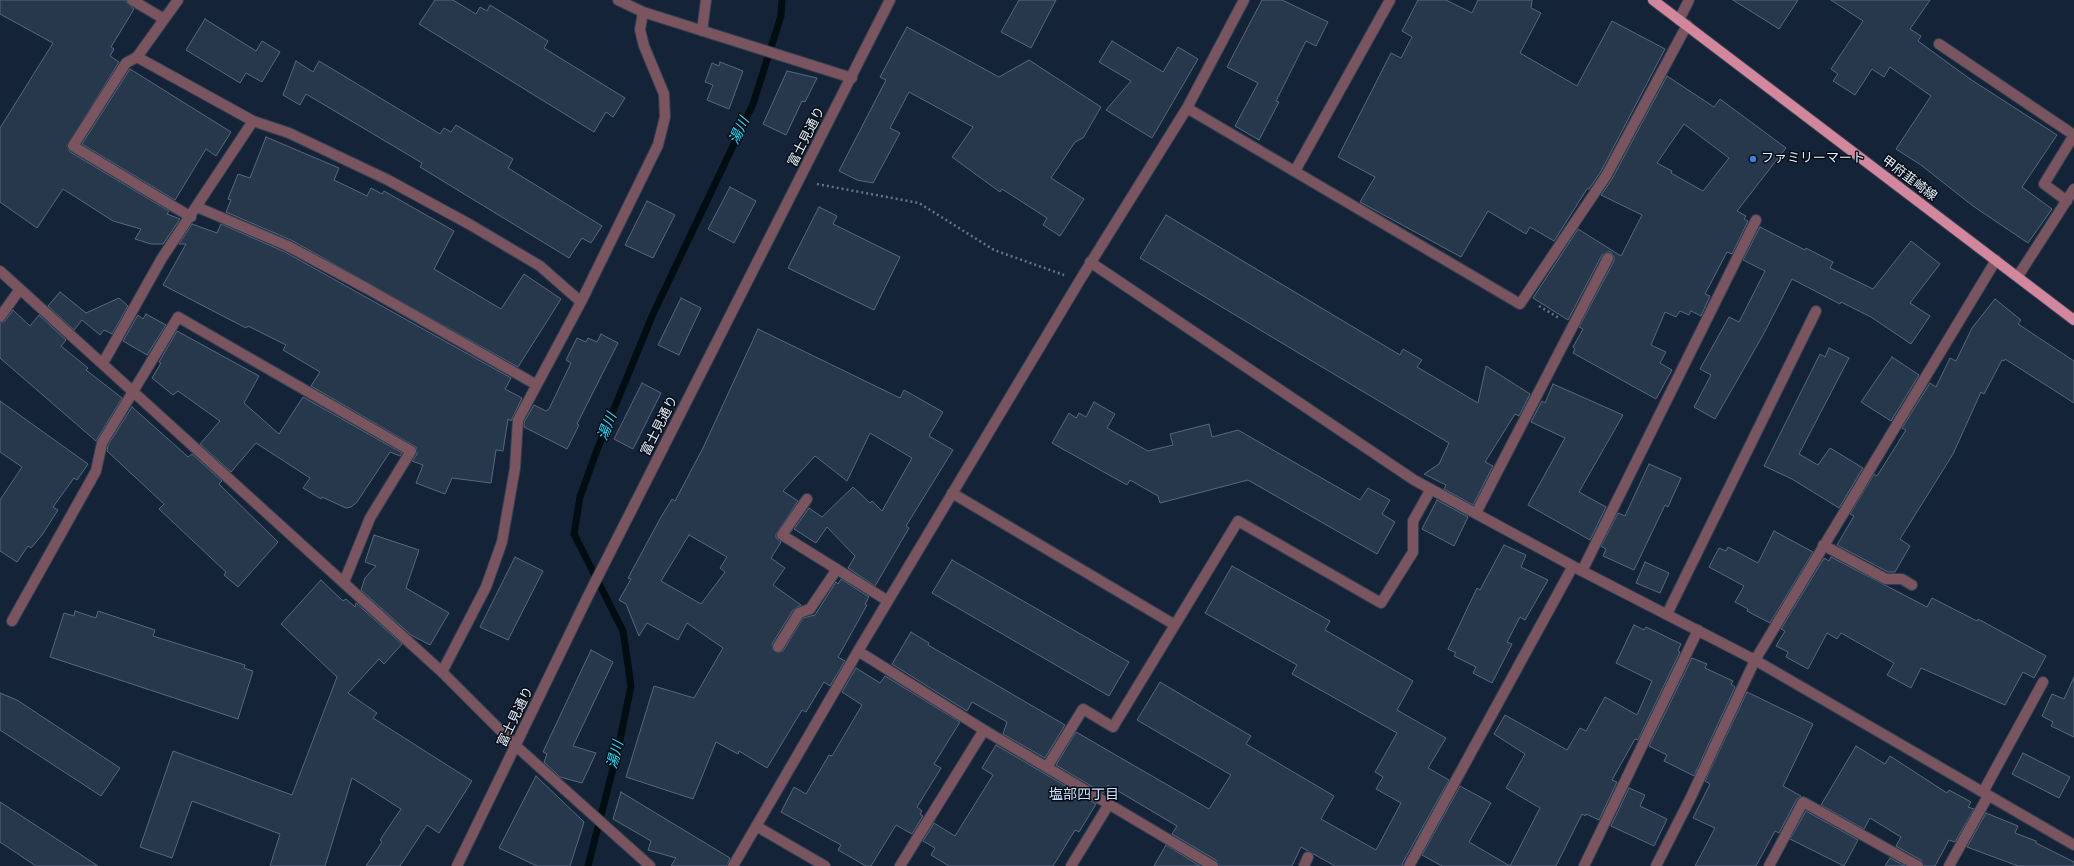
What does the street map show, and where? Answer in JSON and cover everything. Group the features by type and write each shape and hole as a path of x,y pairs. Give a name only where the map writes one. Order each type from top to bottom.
{"main road":[{"name":"甲府韮崎線","path":"1653,0 2074,320"}],"street":[{"path":"132,0 164,19"},
{"path":"178,0 137,57 126,63 73,146 191,217"},
{"path":"618,0 643,12 852,78"},
{"path":"702,30 706,0"},
{"name":"富士見通り","path":"457,866 588,596 852,78 890,0"},
{"path":"733,866 858,651 1090,262 1188,108 1244,0"},
{"path":"1295,171 1390,0"},
{"path":"1188,108 1520,304 1606,176 1683,23 1689,0"},
{"path":"442,672 486,587 502,542 515,468 518,420 535,384 581,302 658,145 665,117 664,94 644,46 640,30 643,12"},
{"path":"1939,44 2074,135 2044,184 2067,201"},
{"path":"137,57 253,121 289,133 367,170 469,224 540,266 581,302"},
{"path":"103,363 162,258 191,217 253,121"},
{"path":"2018,276 2074,189"},
{"path":"197,207 288,246 368,289 535,384"},
{"path":"1582,572 1756,220"},
{"path":"1476,513 1608,258"},
{"path":"1656,866 1690,799 1755,660 1996,260"},
{"path":"1090,262 1414,480 1582,572 1755,660 2074,845"},
{"path":"0,271 344,582 442,672 516,746 650,866"},
{"path":"0,317 20,289"},
{"path":"1667,614 1816,311"},
{"path":"12,621 96,471 102,443 178,316 411,451 370,518 344,582"},
{"path":"1047,767 1083,709 1113,727 1238,521 1381,603 1413,552 1413,521 1431,489"},
{"path":"952,493 1175,625"},
{"path":"807,499 782,535 888,601"},
{"path":"1824,545 1886,579 1902,579 1912,585"},
{"path":"1409,866 1573,566"},
{"path":"778,647 799,614 810,609 837,569"},
{"path":"1584,866 1698,630"},
{"path":"858,651 984,730 1213,866"},
{"path":"1949,866 2043,682"},
{"path":"900,866 984,730"},
{"path":"1769,866 1803,802 1918,866"},
{"path":"1071,866 1109,804"},
{"path":"756,826 825,866"}],"path":[{"path":"799,181 919,203 994,250 1080,280"},
{"path":"1524,298 1572,326"}],"building":[{"path":"0,0 126,0 127,3 134,9 111,47 114,49 110,56 119,62 67,146 70,152 169,211 167,214 180,219 163,244 151,244 135,239 141,229 113,221 63,189 37,228 0,202 0,128 53,43 0,14"},
{"path":"435,0 453,0 476,14 480,7 487,11 490,5 548,41 544,48 625,98 613,117 606,112 594,132 419,24"},
{"path":"1019,0 1056,0 1031,48 1001,32"},
{"path":"1262,0 1282,0 1328,22 1316,46 1306,41 1276,101 1279,102 1259,140 1235,126 1258,83 1227,67"},
{"path":"1418,0 1446,0 1472,13 1478,0 1532,0 1531,8 1541,13 1520,53 1577,86 1612,21 1665,49 1600,173 1589,189 1587,189 1554,241 1530,227 1526,234 1488,211 1461,257 1360,202 1375,177 1338,157 1391,53 1401,58 1412,37 1402,31"},
{"path":"1733,0 1798,0 1779,29"},
{"path":"1831,0 1930,0 1910,29 1921,36 1918,41 1970,79 2057,135 2022,187 2052,209 2028,243 1973,206 1921,165 1896,149 1931,96 1890,67 1884,77 1872,69 1855,95 1833,81 1838,74 1831,69 1863,21"},
{"path":"205,19 256,51 262,41 280,52 262,82 246,73 240,83 186,50"},
{"path":"907,27 999,77 1029,60 1101,107 1083,138 1075,142 1051,178 1084,199 1060,236 1043,225 1047,218 1002,189 1000,192 952,157 973,127 909,92 890,128 900,133 873,183 857,180 839,171 886,80 880,77"},
{"path":"1112,41 1163,72 1178,47 1198,59 1152,138 1106,110 1131,81 1099,62"},
{"path":"296,61 313,72 319,61 440,134 444,128 451,132 456,125 513,159 508,168 602,226 591,243 582,238 569,258 420,167 422,163 306,94 300,105 283,95"},
{"path":"720,62 743,71 729,109 707,100 713,85 705,82 712,63 719,66"},
{"path":"130,69 231,132 216,156 206,149 175,200 82,144"},
{"path":"787,71 817,78 805,102 802,101 786,135 763,124"},
{"path":"1667,76 1714,107 1720,99 1786,148 1737,211 1746,216 1744,219 1748,221 1732,254 1727,252 1705,294 1710,296 1701,316 1691,311 1689,315 1680,311 1676,317 1665,312 1651,345 1666,352 1660,363 1672,370 1656,399 1573,353 1575,349 1573,347 1583,329 1579,327 1614,261 1614,257 1611,252 1607,252 1602,255 1568,320 1533,298 1578,229 1621,256 1642,215 1601,195 1612,179","holes":["1684,124 1729,158 1703,191 1671,173 1672,171 1657,163"]},
{"path":"266,137 339,168 334,180 367,196 371,188 382,194 384,191 454,231 434,269 501,309 524,274 561,299 518,367 291,240 226,212 231,200 228,199 238,174 250,178"},
{"path":"730,187 756,201 734,243 708,229"},
{"path":"647,201 675,215 653,258 625,245"},
{"path":"819,207 837,216 833,224 900,257 874,310 788,268"},
{"path":"1166,215 1400,355 1403,349 1422,360 1417,367 1478,403 1486,366 1530,394 1519,416 1515,414 1485,462 1493,466 1473,505 1444,489 1446,485 1424,474 1439,464 1449,443 1140,258"},
{"path":"192,224 217,233 221,224 285,252 511,378 505,389 522,398 511,421 508,419 503,451 496,450 491,483 452,478 445,494 416,483 423,465 412,461 417,454 416,447 311,386 320,372 283,350 286,345 248,326 246,328 163,285 186,244 179,244"},
{"path":"1760,227 1805,250 1806,248 1833,262 1830,268 1873,289 1911,241 1940,264 1910,303 1930,316 1911,344 1871,317 1841,302 1840,304 1792,279 1763,335 1715,419 1694,407 1711,375 1700,369 1729,317 1739,322 1765,271 1743,260"},
{"path":"60,292 86,313 119,298 128,306 112,334 104,330 100,335 82,320 74,330 48,306"},
{"path":"681,298 701,308 679,355 658,345"},
{"path":"1995,299 2021,320 2018,324 2074,361 2074,403 2005,359 2004,361 2002,360 1984,394 1981,392 1953,454 1900,539 1910,546 1895,572 1888,572 1837,545 1854,516 1850,514 1874,474 1877,476 1906,430 1902,428 1930,383 1936,387 1950,358 1956,361 1972,328"},
{"path":"13,310 30,326 39,315 66,340 61,346 88,368 86,370 122,398 96,441 0,358 0,323 5,321"},
{"path":"146,314 166,325 147,355 123,341 138,315 143,319"},
{"path":"758,329 900,398 904,390 943,412 929,436 953,450 906,526 909,528 875,586 848,568 855,556 827,527 816,543 794,529 809,508 822,517 853,487 870,503 872,501 882,511 912,458 870,433 847,481 815,456 783,491 798,501 776,534 776,538 781,542 771,558 785,568 773,585 801,605 793,610 772,644 773,650 778,653 783,651 803,618 815,615 836,582 838,584 841,579 869,597 865,604 867,605 838,657 845,661 830,686 824,682 806,712 802,710 767,768 739,751 738,754 716,742 693,799 626,777 654,686 694,698 723,648 687,623 678,640 647,623 639,636 626,604 619,600 631,579 628,578 661,517 672,499 675,501 703,448","holes":["689,535 727,557 720,568 725,572 701,604 661,581"]},
{"path":"177,331 259,376 244,403 279,434 303,397 402,453 400,456 390,452 357,502 351,507 346,508 322,497 321,499 303,488 310,478 256,443 231,472 200,444 220,421 178,391 173,395 152,378 161,363 159,362"},
{"path":"601,334 618,343 577,424 579,425 567,449 524,427 524,422 534,405 546,411 549,409 571,363 566,360 577,338 586,342 588,338 597,342"},
{"path":"1829,348 1849,358 1799,454 1818,465 1830,448 1863,468 1839,508 1792,479 1764,466 1820,354 1825,357"},
{"path":"1892,357 1919,375 1891,421 1861,402"},
{"path":"642,383 661,393 633,449 614,439"},
{"path":"1553,384 1623,415 1579,492 1606,507 1590,540 1528,505 1565,438 1531,422 1542,401 1545,403"},
{"path":"0,401 88,464 77,480 74,478 53,507 58,510 42,535 31,548 28,546 17,562 0,551 0,500 22,467 0,452"},
{"path":"1094,402 1115,414 1107,428 1148,451 1173,445 1170,434 1209,424 1212,437 1238,430 1360,500 1368,488 1390,500 1382,514 1395,522 1377,554 1248,480 1160,503 1158,496 1130,480 1127,485 1052,443 1069,413 1076,418 1079,413 1086,417"},
{"path":"132,407 188,457 192,454 222,481 219,484 278,542 238,587 224,575 226,572 159,509 164,504 107,451 108,445"},
{"path":"1649,464 1681,478 1668,507 1665,505 1634,570 1603,556 1606,549 1601,546 1618,513 1625,516"},
{"path":"1437,500 1468,517 1454,546 1422,529"},
{"path":"1774,531 1813,552 1770,623 1747,611 1748,609 1735,602 1744,586 1709,567 1719,548 1726,551 1728,547 1758,563"},
{"path":"374,535 419,550 406,588 449,613 430,645 411,635 361,590 365,578 376,566 365,562"},
{"path":"1504,545 1526,555 1521,567 1548,580 1525,620 1520,617 1507,642 1512,644 1492,683 1473,673 1476,667 1454,656 1456,653 1448,649 1477,588 1480,590"},
{"path":"515,557 543,571 508,640 480,627"},
{"path":"1831,557 1927,607 1932,598 1977,621 1978,619 2046,656 2034,678 2023,672 2005,705 1921,668 1911,688 1887,675 1894,663 1841,633 1837,639 1827,633 1808,669 1786,657 1788,652 1776,646 1785,631 1781,629 1824,558 1829,561"},
{"path":"952,560 1129,662 1109,696 932,593"},
{"path":"1645,562 1669,573 1660,593 1636,583"},
{"path":"1232,566 1330,621 1325,630 1413,681 1397,710 1446,738 1428,768 1449,780 1402,864 1403,866 1335,866 1301,847 1292,866 1219,866 1216,860 1172,834 1177,826 1108,785 1103,793 1056,765 1076,732 1209,809 1231,775 1137,720 1160,682 1251,736 1246,744 1334,796 1321,819 1376,850 1401,803 1376,789 1383,777 1375,772 1397,733 1292,674 1297,665 1205,613"},
{"path":"321,580 343,601 346,599 355,607 356,603 402,644 384,664 379,659 348,693 377,713 373,718 472,781 439,833 427,825 400,866 366,866 382,842 380,840 401,809 352,778 325,866 270,866 280,834 192,801 172,858 140,847 173,751 292,795 337,677 281,624"},
{"path":"75,611 96,618 98,611 155,630 153,636 245,665 244,668 253,671 238,719 50,657 64,613 74,616"},
{"path":"1634,625 1644,630 1646,627 1681,644 1678,651 1680,652 1638,740 1635,739 1612,780 1617,782 1599,820 1586,814 1585,816 1582,814 1556,866 1510,866 1540,808 1506,788 1525,754 1494,734 1505,715 1567,750 1580,728 1586,731 1605,697 1637,715 1652,681 1616,663"},
{"path":"911,632 929,643 928,645 1065,725 1045,758 1003,734 1007,722 972,702 967,711 892,664"},
{"path":"591,650 613,662 573,746 596,753 582,783 560,777 544,762 547,754 543,752"},
{"path":"1692,658 1707,664 1705,668 1733,681 1731,684 1735,687 1694,776 1664,761 1667,755 1649,746"},
{"path":"856,668 880,683 885,676 960,722 934,764 941,768 917,807 922,811 920,814 923,816 912,834 896,825 871,866 866,866 838,850 841,845 781,812 794,787 806,794 829,755 832,756 862,705 842,692"},
{"path":"2074,677 2074,737 2051,726 2053,722 2042,716 2052,694 2064,699"},
{"path":"1747,692 1813,724 1783,786 1801,796 1797,799 1779,833 1775,831 1756,866 1695,866 1715,828 1693,818 1710,784 1705,781"},
{"path":"0,693 17,700 120,768 101,796 0,730"},
{"path":"996,745 1096,804 1079,832 1075,830 1053,866 949,866 931,855 935,848 923,841 934,823 955,836 993,775 982,768"},
{"path":"1856,746 1885,764 1890,756 1947,793 1949,790 1971,802 1968,807 1974,809 1955,842 1949,840 1935,866 1924,866 1921,860 1896,846 1901,837 1870,818 1864,829 1821,805"},
{"path":"2023,753 2070,777 2059,798 2012,774"},
{"path":"536,776 584,822 570,866 537,866 499,848"},
{"path":"1460,786 1491,803 1469,842 1510,866 1442,866 1422,855"},
{"path":"1629,788 1645,795 1640,806 1667,819 1654,846 1611,826"},
{"path":"621,792 730,858 727,866 671,866 676,858 648,850 651,841 613,819"},
{"path":"0,802 98,866 36,866 0,842"},
{"path":"1806,811 1858,840 1844,866 1790,839"},
{"path":"1986,813 2018,826 2015,833 2036,841 2036,843 2074,862 2074,866 2018,866 1967,847"},
{"path":"1166,845 1200,866 1154,866"},
{"path":"1890,858 1905,866 1885,866"}],"waterway":[{"name":"湯川","path":"588,866 618,749 631,686 623,631 574,534 580,497 597,450 653,314 753,104 781,16 782,0"}],"place":[{"name":"ファミリーマート","path":"1753,159"}],"district":[{"name":"塩部四丁目","path":"1084,795"}]}
